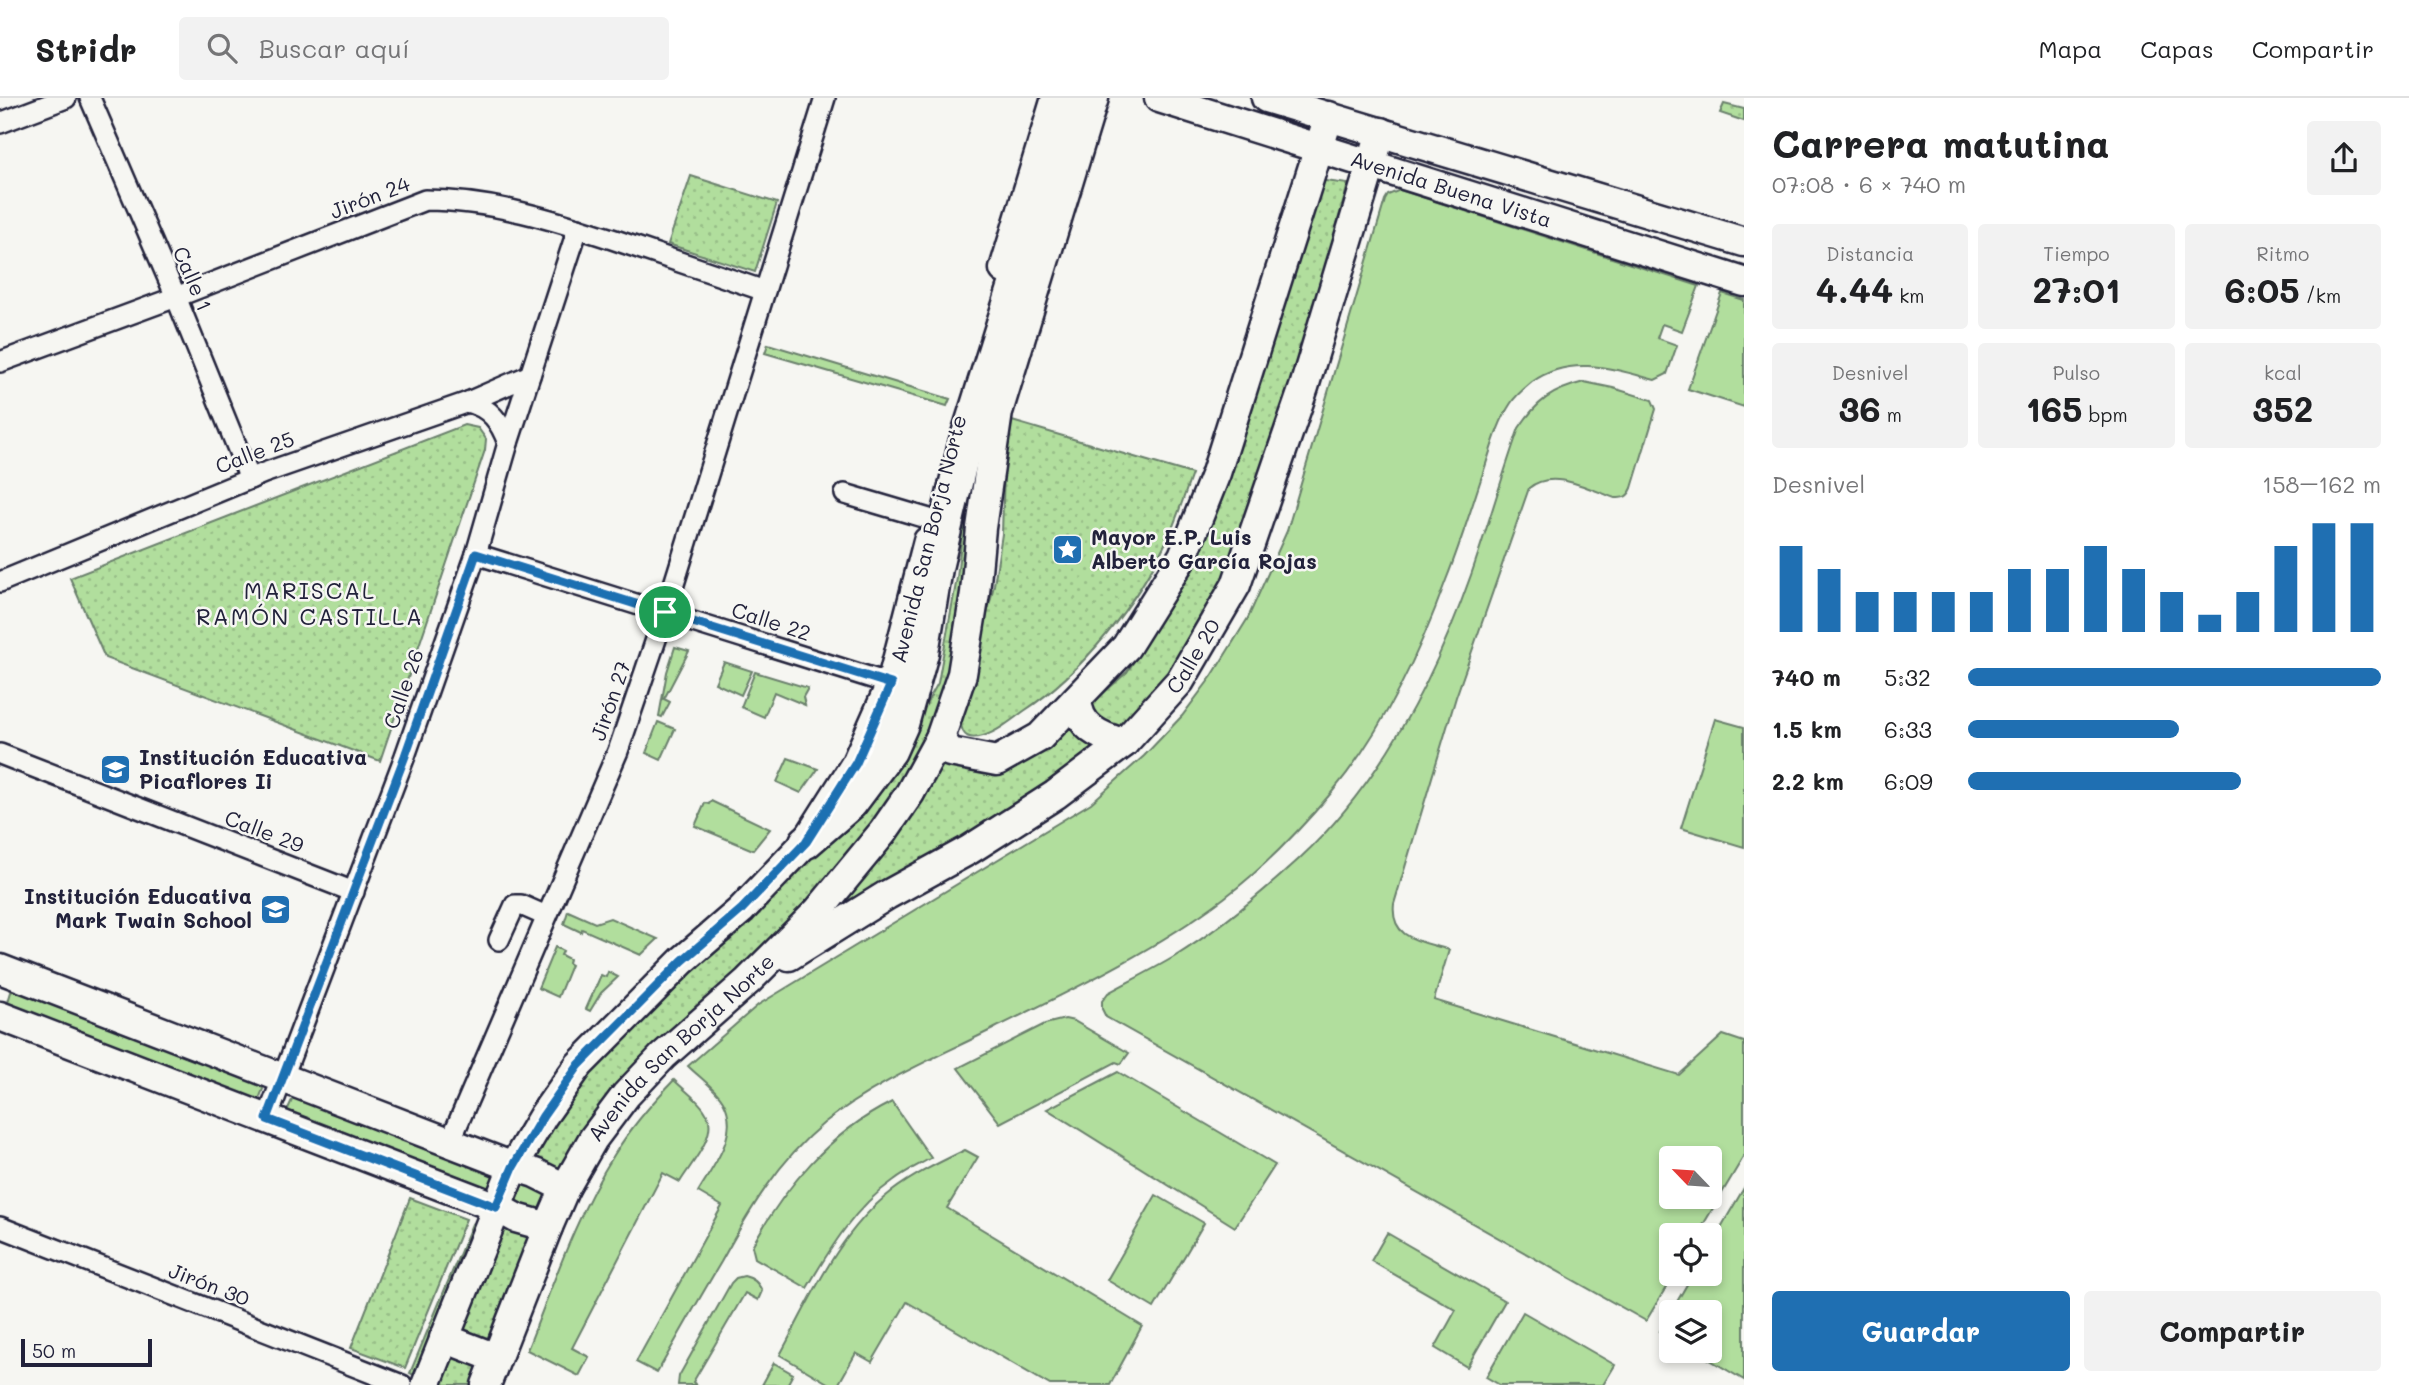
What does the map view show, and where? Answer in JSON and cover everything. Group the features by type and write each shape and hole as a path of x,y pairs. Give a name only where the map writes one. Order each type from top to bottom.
{"main road":[{"name":"Avenida San Borja Norte","path":"426,1385 496,1207 508,1165 579,1065 682,961 741,910 806,842 856,763 891,684 963,404 1056,98"},
{"path":"806,842 851,803 890,751 902,724 922,653 936,568 965,444 1074,98"},
{"name":"Avenida San Borja Norte","path":"486,1385 548,1227 565,1188 593,1139 626,1095 663,1056 748,981 818,911 883,832 911,793 940,738 964,660 998,412 1094,98"},
{"name":"Avenida Buena Vista","path":"1159,98 1744,282"},
{"name":"Avenida Buena Vista","path":"1266,98 1744,242"},
{"path":"940,738 950,752 997,761 1041,737 1126,648 1183,556 1216,473 1329,116"},
{"name":"Calle 20","path":"748,981 887,895 1022,817 1124,743 1180,681 1236,585 1300,399 1381,132"},
{"path":"1077,699 1077,709 1091,730 1124,743"},
{"path":"1,972 508,1165 536,1172 565,1188"},
{"path":"0,1016 496,1207 516,1218 548,1227"},
{"path":"444,1338 496,1358"}],"street":[{"path":"0,123 66,98"},
{"name":"Calle 1","path":"90,98 176,297 250,479"},
{"name":"Jirón 27","path":"450,1142 618,751 665,612 825,98"},
{"name":"Jirón 24","path":"0,362 425,200 455,200 492,205 578,228 765,291"},
{"name":"Calle 26","path":"267,1119 405,756 476,554 508,443 578,228"},
{"name":"Calle 25","path":"0,582 250,479 468,402 530,375"},
{"path":"468,402 492,413 508,443"},
{"path":"845,494 933,520"},
{"name":"Calle 22","path":"476,554 891,684"},
{"name":"Calle 29","path":"0,754 354,892"},
{"path":"499,940 515,905 546,916"},
{"name":"Jirón 30","path":"0,1227 402,1385"}],"green space":[{"path":"1724,104 1744,109 1744,121 1720,113"},
{"path":"691,176 777,203 755,272 668,244"},
{"path":"1318,180 1348,184 1295,376 1228,578 1174,671 1121,734 998,825 846,912 835,905 945,756 1041,749 1127,672 1194,568"},
{"path":"1400,190 1699,286 1682,331 1662,324 1657,338 1677,345 1667,374 1655,380 1608,368 1577,366 1547,373 1521,392 1511,403 1498,428 1451,567 1412,664 1368,744 1307,820 1239,886 1170,935 1084,984 885,1083 824,1123 792,1154 766,1188 742,1224 657,1373 636,1362 722,1206 698,1192 723,1149 729,1125 728,1113 720,1096 688,1066 758,1005 1091,803 1144,756 1182,716 1212,676 1248,618 1287,531 1385,200 1388,195"},
{"path":"1722,293 1744,300 1744,407 1688,389"},
{"path":"768,344 950,399 947,406 765,353"},
{"path":"1584,382 1652,400 1656,409 1632,488 1626,496 1615,498 1559,480 1538,482 1529,488 1456,697 1394,904 1394,916 1397,925 1410,937 1449,950 1434,1000 1679,1075 1723,1035 1744,1042 1744,1156 1722,1193 1722,1146 1659,1146 1659,1209 1712,1209 1704,1223 1659,1223 1659,1286 1667,1286 1646,1321 1106,1017 1102,1009 1102,1001 1108,993 1166,962 1223,923 1299,859 1355,797 1380,763 1422,690 1457,613 1519,428 1539,404 1554,393"},
{"path":"1012,421 1192,474 1174,524 1155,564 1124,612 1106,634 1067,677 1046,695 999,729 974,738 963,732 961,723 994,585 1002,534 1004,469"},
{"path":"464,425 478,428 486,439 485,450 380,761 105,658 70,578"},
{"path":"965,505 970,527 957,668 904,788 810,902 647,1055 566,1168 551,1172 536,1163 534,1147 617,1036 877,792 938,683 957,578"},
{"path":"675,647 689,651 664,699 670,702 662,717 659,716 667,672"},
{"path":"724,662 752,671 741,695 715,683"},
{"path":"755,672 808,688 803,697 805,705 774,692 764,717 741,707"},
{"path":"1715,719 1744,727 1744,847 1681,828"},
{"path":"658,722 675,729 661,760 646,753"},
{"path":"788,758 818,769 801,793 777,782"},
{"path":"711,801 770,829 753,850 695,826 705,803 709,804"},
{"path":"568,911 595,923 610,918 658,939 641,955 564,924"},
{"path":"555,947 563,951 561,955 569,959 568,963 571,965 558,997 538,988"},
{"path":"608,972 618,977 601,993 590,1011 586,1009 601,975 606,977"},
{"path":"22,986 257,1078 263,1089 259,1099 248,1102 13,1011 8,1002 11,992"},
{"path":"1065,1019 1074,1021 1129,1053 1121,1064 1116,1062 1000,1123 958,1068 1045,1024"},
{"path":"1118,1072 1275,1165 1235,1227 1047,1109"},
{"path":"674,1080 706,1112 710,1125 708,1133 701,1151 680,1182 663,1173 572,1348 589,1357 579,1376 527,1350 566,1251 600,1178 635,1125"},
{"path":"303,1095 499,1174 491,1193 293,1121 287,1111 292,1100"},
{"path":"892,1102 931,1158 899,1177 867,1202 835,1243 807,1288 755,1258 752,1246 779,1203 811,1163 848,1129"},
{"path":"965,1150 978,1157 947,1208 1142,1326 1110,1385 1050,1385 907,1302 872,1362 856,1353 838,1385 831,1385 780,1355 827,1268 872,1208 899,1186"},
{"path":"524,1183 544,1187 548,1197 541,1211 517,1206 516,1193"},
{"path":"1744,1188 1744,1380 1715,1363 1722,1363 1722,1300 1678,1300 1686,1286 1722,1286 1722,1226"},
{"path":"1156,1195 1204,1223 1154,1308 1107,1280"},
{"path":"410,1198 466,1219 405,1368 351,1348"},
{"path":"472,1224 477,1227 419,1371 414,1375 410,1373"},
{"path":"509,1224 525,1230 529,1241 491,1338 478,1341 466,1335 461,1325 499,1231"},
{"path":"1387,1233 1505,1301 1467,1367 1435,1348 1456,1310 1371,1261"},
{"path":"744,1276 755,1281 762,1291 758,1300 745,1293 693,1382 696,1385 678,1385 679,1376 731,1283"},
{"path":"1523,1312 1615,1365 1603,1385 1500,1385 1486,1377"},
{"path":"460,1353 474,1359 479,1373 475,1385 437,1385 446,1363"},
{"path":"774,1363 793,1374 787,1385 762,1385"}],"place":[{"name":"Mayor E.P. Luis Alberto García Rojas","path":"1068,550"},
{"name":"Institución Educativa Picaflores Ii","path":"116,770"},
{"name":"Institución Educativa Mark Twain School","path":"275,909"}],"district":[{"name":"MARISCAL RAMÓN CASTILLA","path":"310,604"}],"route":[{"path":"476,554 665,612 891,684 856,763 806,842 741,910 682,961 579,1065 543,1116 513,1167 496,1207 267,1119 405,756 476,554"}]}
